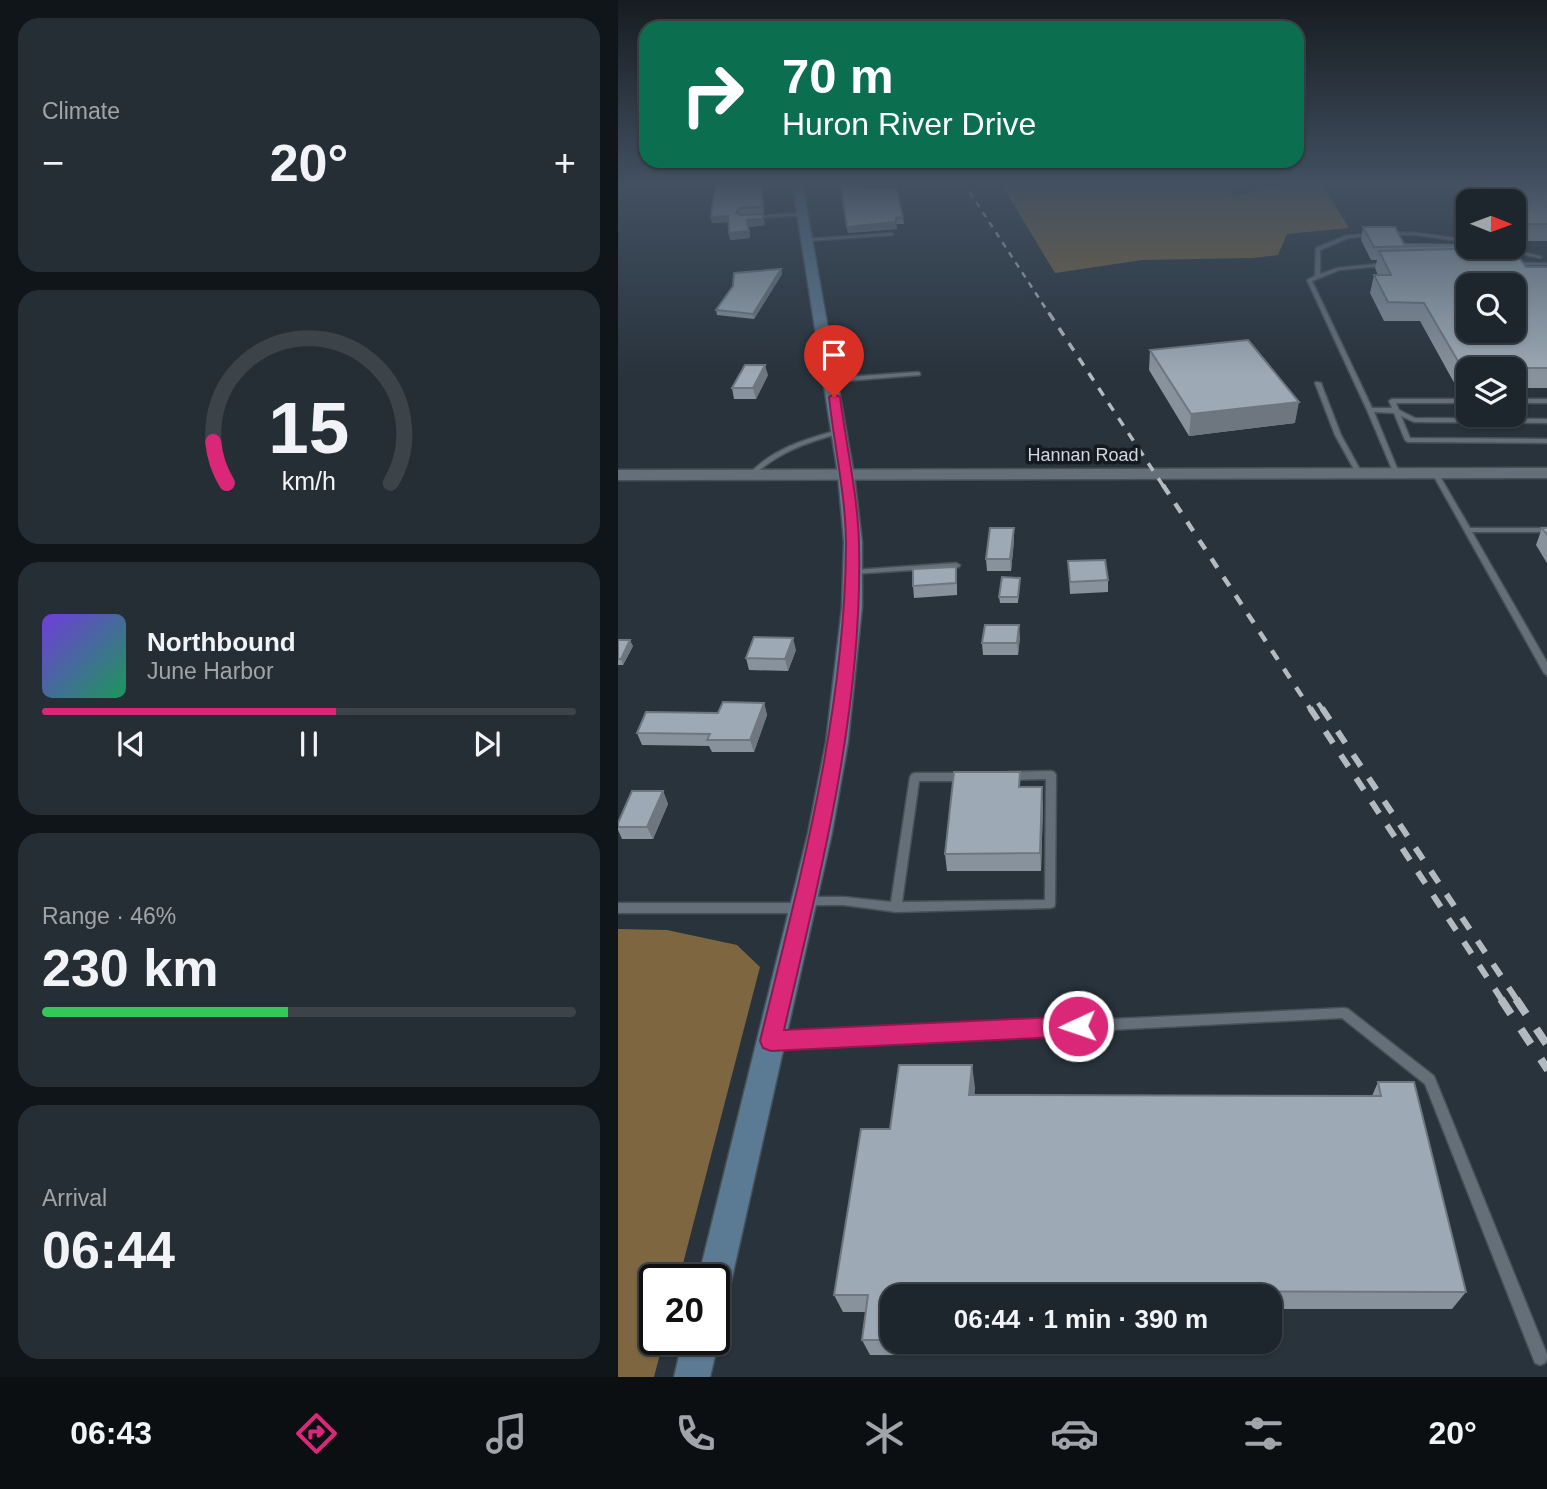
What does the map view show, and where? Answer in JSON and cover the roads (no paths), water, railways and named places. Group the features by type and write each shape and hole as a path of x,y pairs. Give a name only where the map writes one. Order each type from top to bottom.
{"main road":[{"path":"718,1264 803,904 837,742 848,655 853,572 846,475 808,246"},
{"path":"692,1377 697,1355"}],"street":[{"name":"Hannan Road","path":"618,475 1547,473"}],"lane":[{"path":"1317,276 1318,249 1325,246"},
{"path":"1506,264 1547,265 1544,257 1526,253"},
{"path":"1396,473 1309,279 1371,264 1398,264"},
{"path":"832,380 918,374"},
{"path":"1318,383 1338,435 1359,473"},
{"path":"1456,401 1392,401 1393,410 1408,440 1547,441"},
{"path":"1526,401 1547,401"},
{"path":"1370,410 1393,410 1414,420 1547,421"},
{"path":"751,475 781,453 803,442 839,432"},
{"path":"1435,473 1547,673"},
{"path":"1467,530 1547,530"},
{"path":"853,572 956,565"},
{"path":"618,908 844,901 896,907 1050,904 1051,775 997,776"},
{"path":"896,907 915,778 969,776"},
{"path":"771,1041 1344,1013 1430,1080 1540,1358"}],"railway":[{"path":"1005,246 1050,315"},
{"path":"1049,313 1164,487"},
{"path":"1163,485 1311,710"},
{"path":"1318,703 1323,710"},
{"path":"1310,708 1502,1000"},
{"path":"1322,708 1517,1000"},
{"path":"1501,999 1548,1070"},
{"path":"1516,999 1548,1046"}]}
